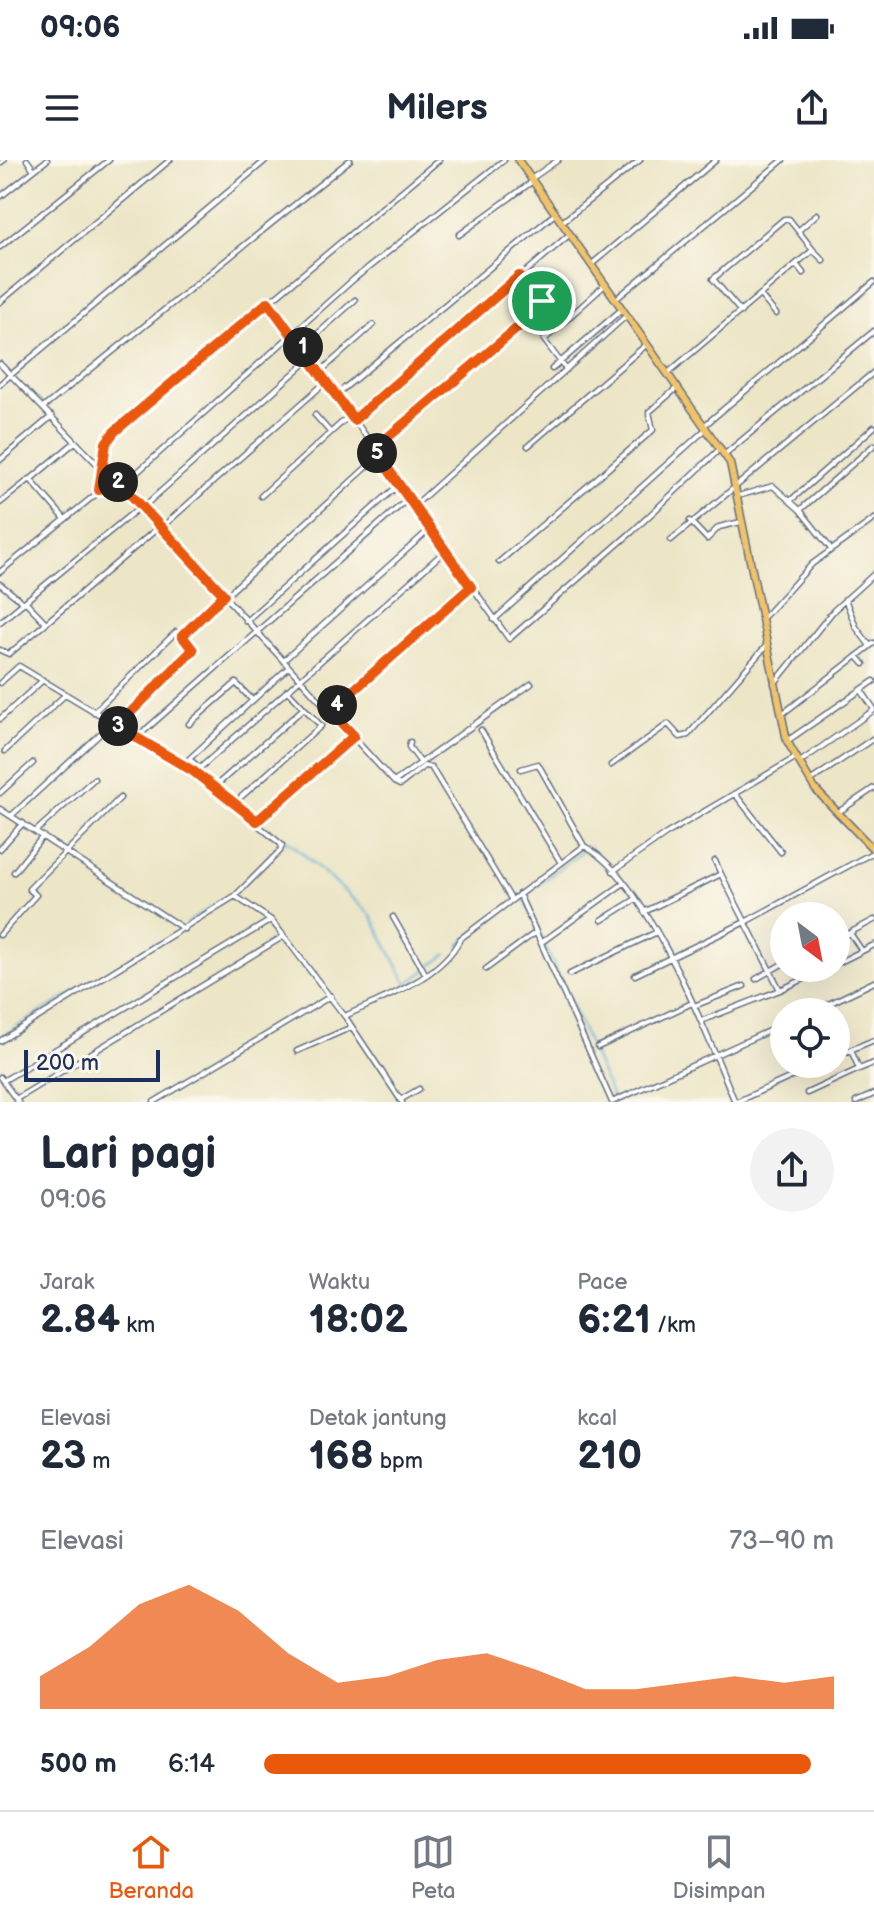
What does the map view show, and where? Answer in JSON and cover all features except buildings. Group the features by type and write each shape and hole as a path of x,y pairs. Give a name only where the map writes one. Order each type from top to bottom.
{"highway":[{"path":"518,160 723,451 736,483 779,716 787,741 809,781 874,851"}],"street":[{"path":"27,160 34,170"},
{"path":"0,197 47,160"},
{"path":"0,247 109,160"},
{"path":"0,302 170,160"},
{"path":"0,384 266,160"},
{"path":"44,407 154,315 350,160"},
{"path":"99,490 106,443 114,432 439,160"},
{"path":"123,485 354,279 504,160"},
{"path":"459,235 558,160"},
{"path":"562,222 640,160"},
{"path":"592,264 716,160"},
{"path":"616,299 783,160"},
{"path":"336,395 556,213"},
{"path":"798,231 817,214"},
{"path":"741,312 714,277 783,220 789,219 823,260"},
{"path":"261,496 330,432 352,417 570,234"},
{"path":"668,373 813,250"},
{"path":"796,264 803,273"},
{"path":"374,449 542,307 542,301 519,276"},
{"path":"494,620 706,427 874,282"},
{"path":"566,369 544,340 606,284"},
{"path":"760,295 776,314"},
{"path":"303,347 355,300"},
{"path":"268,302 401,483 494,620 511,638 723,451 874,331"},
{"path":"552,369 625,311"},
{"path":"415,505 566,369 625,311"},
{"path":"320,372 373,325"},
{"path":"528,446 648,344"},
{"path":"0,622 142,507 311,358"},
{"path":"0,364 103,470"},
{"path":"671,540 690,521 874,372"},
{"path":"0,650 9,654 160,528 327,381"},
{"path":"499,562 653,430 648,414 678,387"},
{"path":"315,415 330,432"},
{"path":"0,460 52,416"},
{"path":"790,501 874,427"},
{"path":"0,503 75,442"},
{"path":"800,510 874,445"},
{"path":"182,636 379,456"},
{"path":"30,479 65,519"},
{"path":"0,572 99,490 113,481 123,485 394,782 400,785 424,766 431,767 511,899"},
{"path":"246,621 401,483"},
{"path":"738,496 770,485 800,510 831,549"},
{"path":"143,732 410,497"},
{"path":"763,618 812,564 874,519"},
{"path":"690,521 707,539 719,527 743,522"},
{"path":"283,661 431,528"},
{"path":"289,667 189,759 200,768 446,550"},
{"path":"773,685 845,599 874,574"},
{"path":"0,584 25,602 46,623"},
{"path":"330,711 471,587"},
{"path":"779,716 872,644 856,627 845,599"},
{"path":"11,816 193,650 182,636 173,632 94,712"},
{"path":"611,765 668,724 680,737 688,735 766,646"},
{"path":"857,656 864,664"},
{"path":"0,683 18,666 43,680 193,771 278,838 282,847 235,896 0,1041"},
{"path":"0,719 43,680"},
{"path":"787,741 874,681"},
{"path":"189,724 236,683 252,700"},
{"path":"394,782 531,684"},
{"path":"241,797 321,726 287,690"},
{"path":"615,869 666,834 796,761 874,710 861,690"},
{"path":"5,751 66,694"},
{"path":"220,782 304,708"},
{"path":"481,730 561,863"},
{"path":"257,821 354,736"},
{"path":"809,781 874,738"},
{"path":"410,742 409,747 421,763"},
{"path":"0,793 33,763"},
{"path":"521,769 538,764 584,846 615,869 636,899 701,1021 736,1102 789,1078"},
{"path":"36,831 94,779"},
{"path":"837,813 874,788"},
{"path":"735,794 781,852"},
{"path":"0,935 36,895 29,889 64,850 120,798"},
{"path":"0,809 184,929"},
{"path":"0,849 23,823"},
{"path":"14,872 43,836"},
{"path":"345,1016 425,973 453,952 460,939 584,846"},
{"path":"635,975 747,921 874,851"},
{"path":"715,861 770,967"},
{"path":"644,912 721,874"},
{"path":"541,943 624,883"},
{"path":"519,894 612,1102 770,1030"},
{"path":"235,896 271,920 284,936 331,996 401,1101 419,1089"},
{"path":"602,920 636,899"},
{"path":"393,917 425,973"},
{"path":"271,920 56,1051 2,1079 17,1100 284,936"},
{"path":"863,951 850,933 874,920"},
{"path":"486,969 536,932"},
{"path":"570,974 655,933"},
{"path":"850,957 874,945"},
{"path":"756,979 770,970"},
{"path":"777,982 780,990"},
{"path":"701,1021 797,982"},
{"path":"841,998 874,982"},
{"path":"598,1047 744,986"},
{"path":"154,1102 331,996"},
{"path":"297,1051 352,1027"},
{"path":"859,1069 851,1050 874,1040"},
{"path":"56,1051 65,1068"},
{"path":"807,1093 874,1063"},
{"path":"856,1102 874,1094"}],"waterway":[{"path":"186,924 238,889 284,840 371,915 407,984 447,954"},
{"path":"589,847 634,890"},
{"path":"459,945 584,850"},
{"path":"524,898 614,1101"},
{"path":"0,1037 157,942"}],"route":[{"path":"519,276 542,301 542,307 374,449 401,483 471,587 330,711 354,736 257,821 193,771 117,726 193,650 193,646 182,636 224,595 120,483 113,481 99,490 106,443 114,432 268,302 354,420 519,276"}]}
